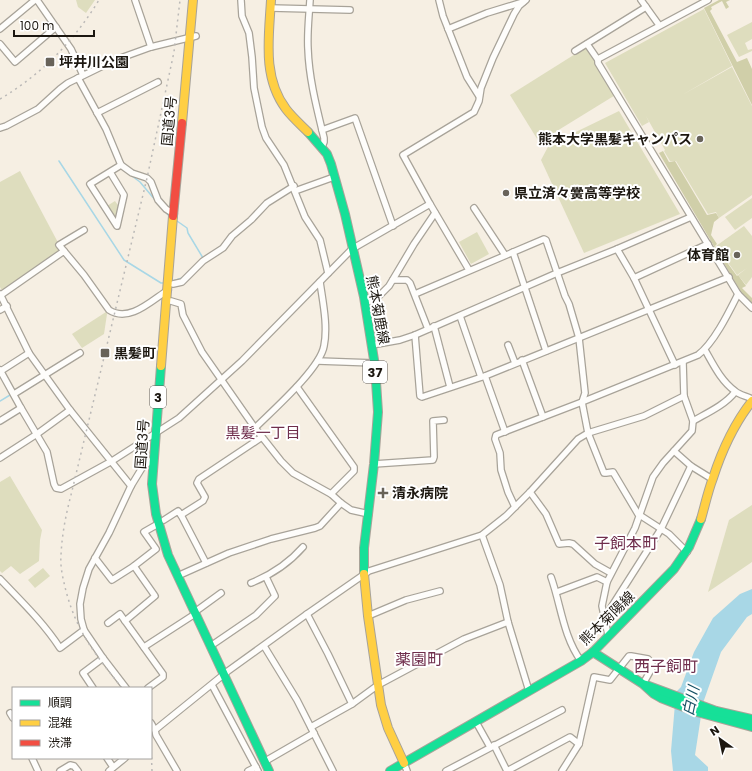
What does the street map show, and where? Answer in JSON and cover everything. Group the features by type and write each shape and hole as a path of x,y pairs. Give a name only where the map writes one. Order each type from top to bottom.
{"main road":[{"name":"国道3号","path":"193,0 193,37 158,432 160,445 158,473 161,522 168,555 215,643 226,673 270,759 274,771"},
{"name":"国道3号","path":"199,0 193,37 174,214 171,301 158,432 153,459 152,484 156,514 161,522 197,611 269,771"},
{"name":"熊本菊鹿線","path":"271,4 268,58 274,88 286,109 327,154 345,214 365,303 372,345 378,412 369,514 364,548 364,574 368,616 381,705 388,728 406,767"},
{"name":"熊本菊陽線","path":"390,771 406,767 476,722 581,661 593,652 666,577 687,552 703,515 712,479 734,427 752,400"},
{"path":"593,652 643,684 697,712 752,727"},
{"path":"662,694 716,711 752,719"}],"street":[{"path":"0,29 36,0 71,49 80,77 106,129 120,166 132,173 147,178 151,182 158,200 166,209 174,214"},
{"path":"135,0 152,47"},
{"path":"241,0 242,16 249,34 254,88 262,127 266,138 284,165 306,217 320,240 328,273"},
{"path":"310,0 308,51 312,83 324,142 322,147"},
{"path":"439,0 448,29 467,77 479,96"},
{"path":"448,29 487,13 525,0"},
{"path":"470,270 435,213 403,155 474,112 493,58 514,14 525,0"},
{"path":"641,0 660,25"},
{"path":"598,60 700,2 708,0"},
{"path":"271,4 309,10 350,10"},
{"path":"576,50 646,7"},
{"path":"0,44 16,62 56,28"},
{"path":"0,128 38,109 60,89 114,60 152,47 193,37"},
{"path":"587,44 738,294 752,308"},
{"path":"97,112 158,82"},
{"path":"322,130 355,118 393,226"},
{"path":"110,172 124,195 117,226 90,184 110,172 120,166"},
{"path":"84,230 59,245 84,275 109,310 120,314 133,312 171,287 182,282 203,261 223,248 232,236 251,220 267,203 295,189 334,176"},
{"path":"29,353 0,370 2,380 14,394 47,452 54,484 56,488 59,489 68,486 112,461 179,418 221,381 268,336 352,249 430,204"},
{"path":"474,208 505,255"},
{"path":"365,303 376,299 389,286 414,244 435,213"},
{"path":"372,345 400,340 415,335 691,217"},
{"path":"415,294 505,255 544,239 546,240 569,304 579,338 585,393 582,402 588,433 604,472 613,472 635,511 640,516 669,534 687,552"},
{"path":"634,278 708,244"},
{"path":"617,249 634,278 674,365"},
{"path":"64,251 0,294 29,353 70,410 131,486"},
{"path":"513,252 546,351"},
{"path":"415,335 420,396 422,397 483,376 729,277"},
{"path":"393,280 407,280 410,283 428,329"},
{"path":"255,428 297,386 322,356 325,327 320,282"},
{"path":"515,507 508,492 501,470 500,453 495,439 496,435 698,355 705,350 723,322 738,294"},
{"path":"171,301 181,304 183,315 202,352 221,381 262,437 293,473 330,494 351,510 369,514"},
{"path":"0,310 7,306"},
{"path":"460,316 505,432"},
{"path":"434,326 450,387"},
{"path":"508,345 515,363"},
{"path":"705,350 720,376 735,392 752,400"},
{"path":"14,394 80,353"},
{"path":"522,360 543,417"},
{"path":"318,361 374,363"},
{"path":"608,635 602,606 607,582 640,516 653,477 692,432 693,421 684,396 683,362"},
{"path":"297,386 354,467 354,471 330,494"},
{"path":"693,421 724,403 731,398 735,392"},
{"path":"177,771 154,734 226,673 306,614 369,571 482,535 530,492 578,439 588,433 644,416 684,396"},
{"path":"0,421 21,408"},
{"path":"0,458 70,410"},
{"path":"374,464 432,460 434,457 433,421 444,420"},
{"path":"181,515 203,501 205,498 197,483 199,479 262,437"},
{"path":"125,687 84,630 80,610 83,588 89,569 109,533 131,486 142,468 153,459 160,445"},
{"path":"674,451 691,466 712,479"},
{"path":"605,617 661,529 691,466"},
{"path":"530,492 546,514 559,544 573,544 595,564 611,573"},
{"path":"182,574 229,553 271,539 320,526 341,503"},
{"path":"95,558 112,580 134,566 156,549 144,532 178,511 206,563"},
{"path":"482,535 500,585 508,622 530,691"},
{"path":"251,583 266,577 290,560 303,547"},
{"path":"125,621 155,596 134,566"},
{"path":"215,643 256,615 275,596 266,577"},
{"path":"551,577 567,634 573,650 581,661"},
{"path":"556,592 597,577 607,582"},
{"path":"0,579 36,616 60,648 84,630"},
{"path":"368,616 406,600 440,591"},
{"path":"144,647 221,593"},
{"path":"108,623 120,614 164,674 163,677 149,687"},
{"path":"306,614 328,654 352,704"},
{"path":"270,759 378,685 464,640 508,622"},
{"path":"264,646 313,730 333,771"},
{"path":"562,771 579,744 594,677 610,680 629,656 632,656 648,659 652,664 652,668 643,684"},
{"path":"92,687 83,673 103,658"},
{"path":"212,685 257,769 248,771"},
{"path":"446,771 562,710"},
{"path":"476,722 507,771 570,737 579,744"},
{"path":"32,759 38,771"},
{"path":"107,759 110,770 124,759"},
{"path":"60,771 70,765 74,766 78,771"}],"green space":[{"path":"76,0 95,0 86,13 78,7"},
{"path":"719,0 730,0 726,2 729,7 726,9 722,1 711,7 712,9 710,11 737,62 747,58 752,69 752,105 704,8"},
{"name":"熊本大学黒髪キャンパス","path":"704,9 732,66 682,95 732,67 752,106 752,195 719,218 716,212 708,214 676,161 670,161 646,116 649,122 642,126 605,63"},
{"path":"752,22 752,39 745,43 748,50 752,49 752,51 739,57 727,35"},
{"path":"588,46 617,94 539,142 510,95"},
{"path":"619,111 680,214 584,253 541,160 549,145"},
{"path":"663,151 669,162 675,161 707,215 716,213 719,218 714,222 711,235 717,244 715,246 746,286 742,288 752,298 752,303 741,292 659,153"},
{"path":"20,171 62,250 2,291 0,287 0,182"},
{"name":"体育館","path":"752,198 752,218 735,230 725,217"},
{"path":"115,201 120,208 117,218 115,219 107,206"},
{"name":"体育館","path":"744,226 752,236 752,277 746,285 738,275 747,268 737,275 716,246"},
{"path":"477,232 489,254 471,264 459,242"},
{"path":"106,312 104,334 82,348 72,334"},
{"path":"10,476 42,530 39,561 20,574 11,566 2,573 0,571 0,482"},
{"path":"752,505 752,562 708,592 729,520"},
{"path":"43,568 50,576 35,588 28,580"}],"water":[{"name":"白川","path":"752,589 752,614 747,617 721,652 703,703 695,755 708,767 708,771 673,771 671,751 676,692 681,687 694,652 713,618 740,594"}],"waterway":[{"path":"108,142 118,164"},
{"path":"59,161 124,260 163,283"},
{"path":"120,167 140,182 156,201"},
{"path":"164,210 169,216"},
{"path":"177,221 187,228 188,233 203,258 201,260"},
{"path":"173,281 182,278"},
{"path":"0,401 10,395"}],"railway":[{"path":"0,99 30,79 56,56 79,29 99,0"},
{"path":"121,687 88,643 70,606 61,564 63,532 67,509 147,178 174,52 180,0"},
{"path":"152,759 152,771"}],"traffic: fast":[{"path":"308,132 327,154 331,164 345,214 364,297 375,366 378,412 374,464 364,548 364,574"},
{"path":"161,366 152,484 156,514 168,555 269,771"},
{"path":"390,771 581,661 593,652 674,569 689,547 701,519"},
{"path":"593,652 643,684 661,698 697,712 752,727"},
{"path":"646,685 716,711 752,719"}],"traffic: slow":[{"path":"182,123 193,0"},
{"path":"271,0 269,56 273,84 278,97 286,109 308,132"},
{"path":"161,366 173,216"},
{"path":"701,519 711,483 725,447 734,428 752,401"},
{"path":"364,574 368,616 381,705 388,728 404,763"}],"traffic: jam":[{"path":"173,216 182,123"}],"place":[{"name":"坪井川公園","path":"50,62"},
{"name":"熊本大学黒髪キャンパス","path":"700,139"},
{"name":"県立済々黌高等学校","path":"506,193"},
{"name":"体育館","path":"737,255"},
{"name":"黒髪町","path":"105,353"},
{"name":"清永病院","path":"383,493"}],"district":[{"name":"黒髪一丁目","path":"263,433"},
{"name":"子飼本町","path":"626,543"},
{"name":"薬園町","path":"419,659"},
{"name":"西子飼町","path":"666,666"}]}
